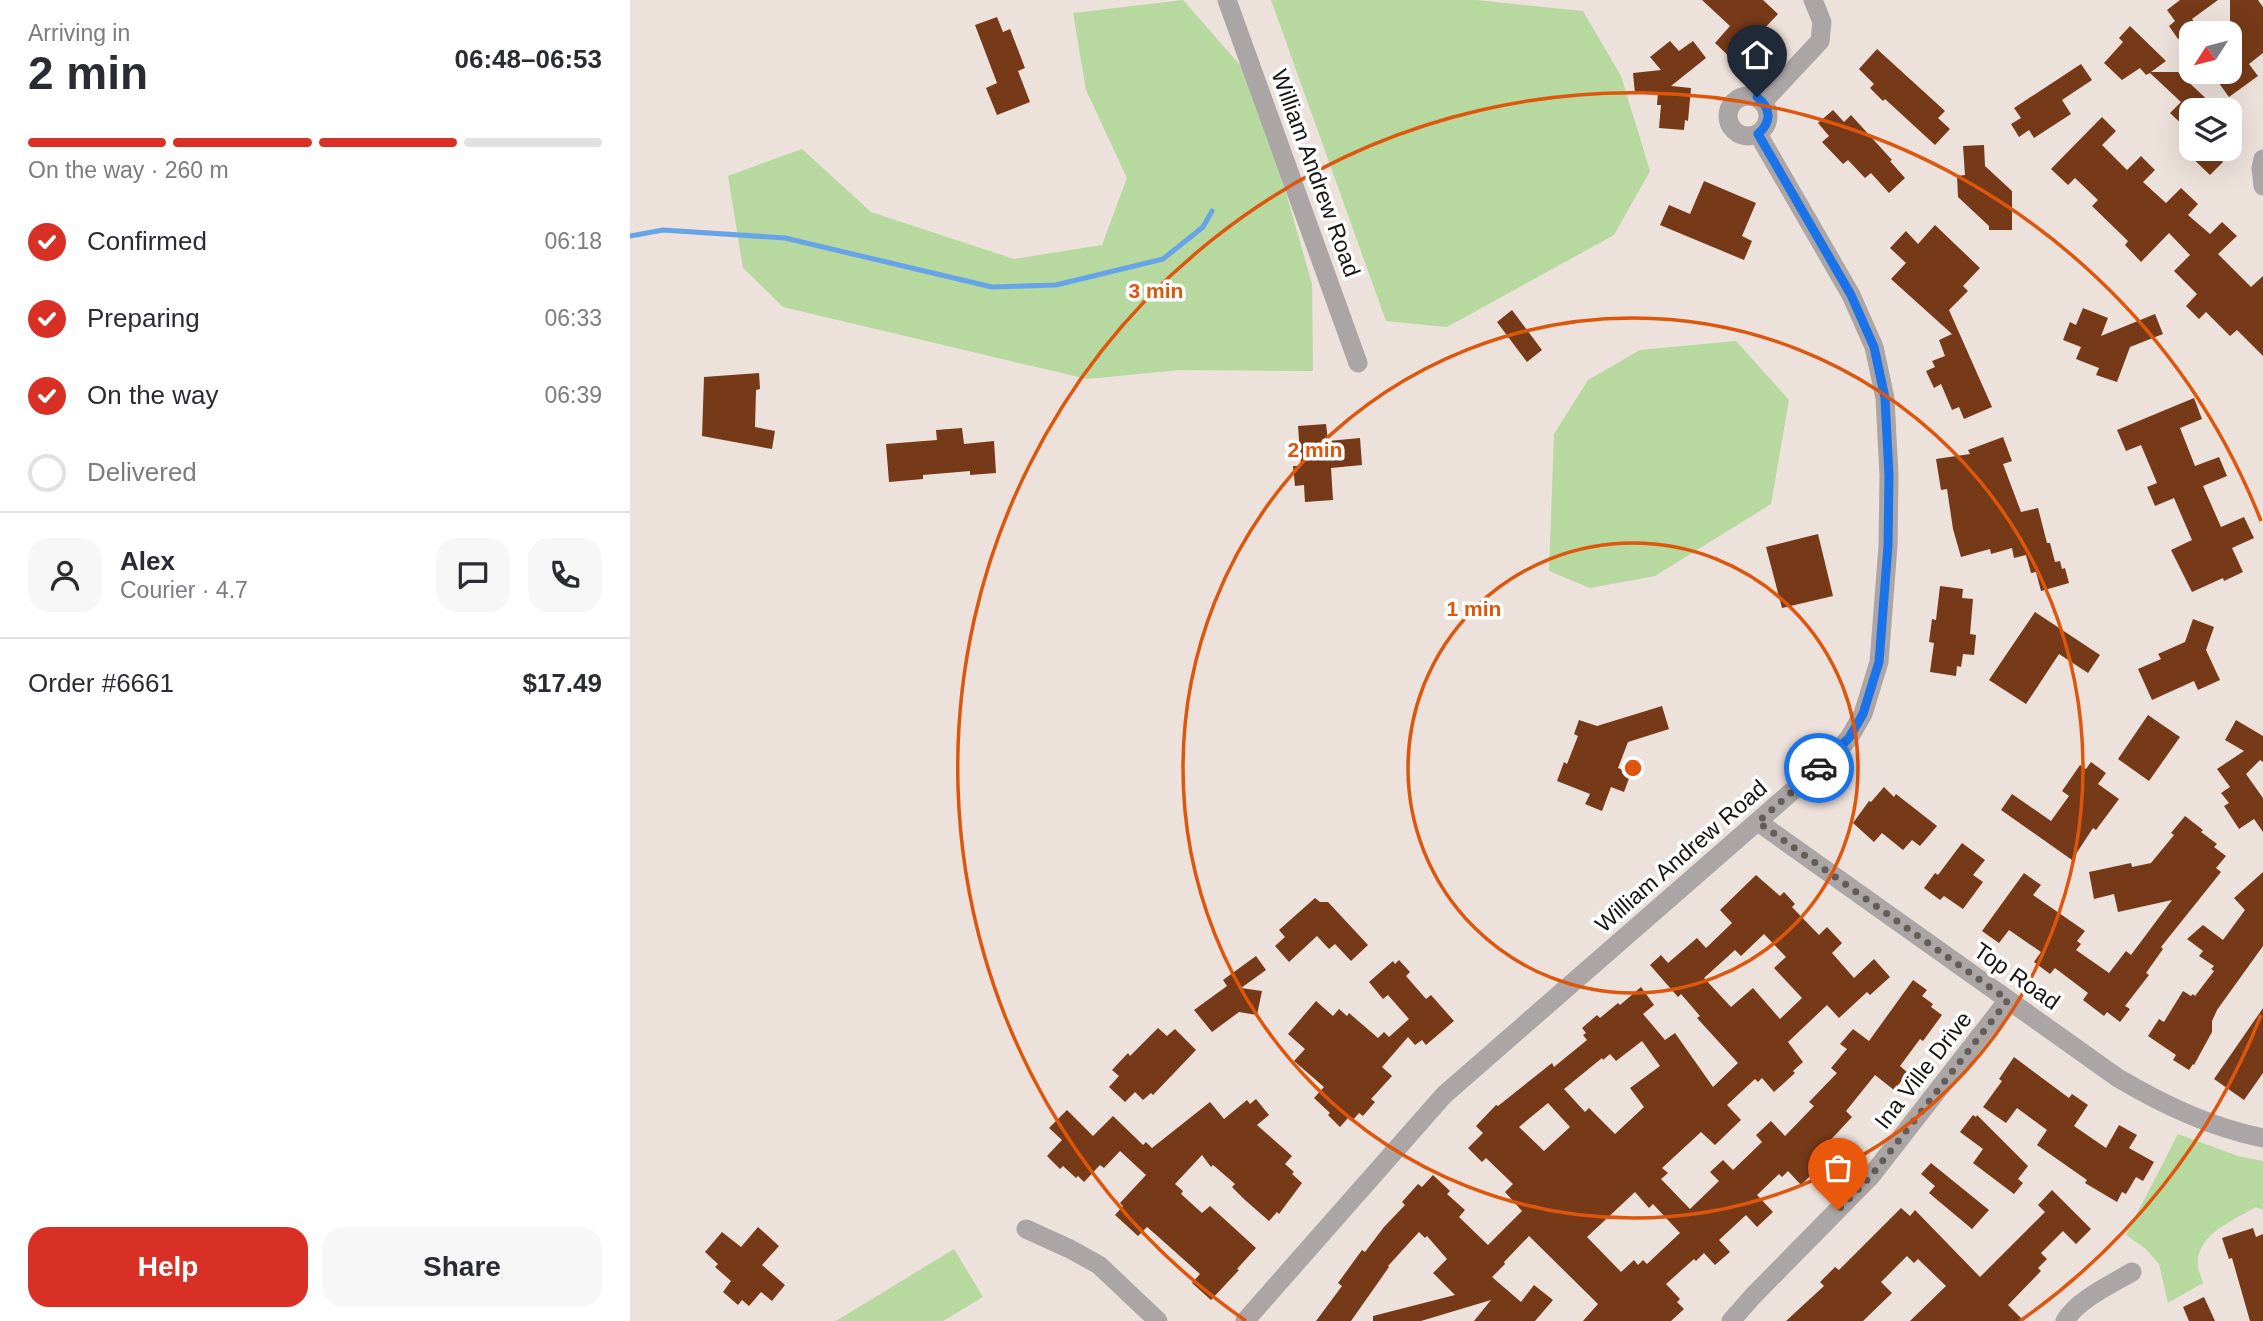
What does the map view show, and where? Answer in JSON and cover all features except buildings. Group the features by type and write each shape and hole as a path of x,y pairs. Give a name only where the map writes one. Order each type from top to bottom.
{"street":[{"name":"William Andrew Road","path":"1227,0 1358,363"},
{"path":"1763,102 1820,41 1822,22 1813,0"},
{"path":"1749,95 1763,102 1768,119 1758,134 1742,135 1729,125 1729,108 1740,96 1749,95"},
{"name":"William Andrew Road","path":"1245,1321 1444,1095 1836,752 1849,738 1863,714 1879,662 1888,546 1889,476 1885,398 1874,347 1851,295 1758,134"},
{"path":"2263,159 2263,186"},
{"name":"Top Road","path":"1758,822 2118,1078 2162,1104 2202,1121 2263,1138"},
{"name":"Ina Ville Drive","path":"1731,1321 1871,1176 2008,1000"},
{"path":"1026,1228 1099,1265 1158,1321"},
{"path":"2065,1321 2093,1295 2132,1272"}],"green space":[{"path":"1183,0 1254,81 1312,284 1313,371 1180,370 1087,379 783,307 743,268 728,176 802,149 871,212 1014,259 1102,245 1127,178 1086,90 1073,13"},
{"path":"1271,0 1476,0 1583,11 1621,76 1650,171 1614,235 1447,327 1386,321"},
{"path":"1736,341 1789,400 1771,504 1655,576 1590,588 1549,571 1554,434 1588,380 1640,350"},
{"path":"2178,1134 2238,1156 2263,1161 2263,1210 2256,1207 2227,1223 2209,1237 2198,1256 2203,1283 2168,1303 2159,1264 2146,1249 2126,1235"},
{"path":"954,1249 983,1297 943,1321 836,1321"}],"waterway":[{"path":"630,236 663,230 785,238 992,287 1056,285 1163,259 1203,227 1212,211"}],"way so far":[{"path":"1819,768 1758,822 2008,1000 1871,1176 1838,1210"}],"route":[{"path":"1757,97 1763,102 1768,113 1766,125 1758,134 1851,295 1874,347 1885,398 1889,476 1888,546 1879,662 1863,714 1849,738 1819,768"}]}
